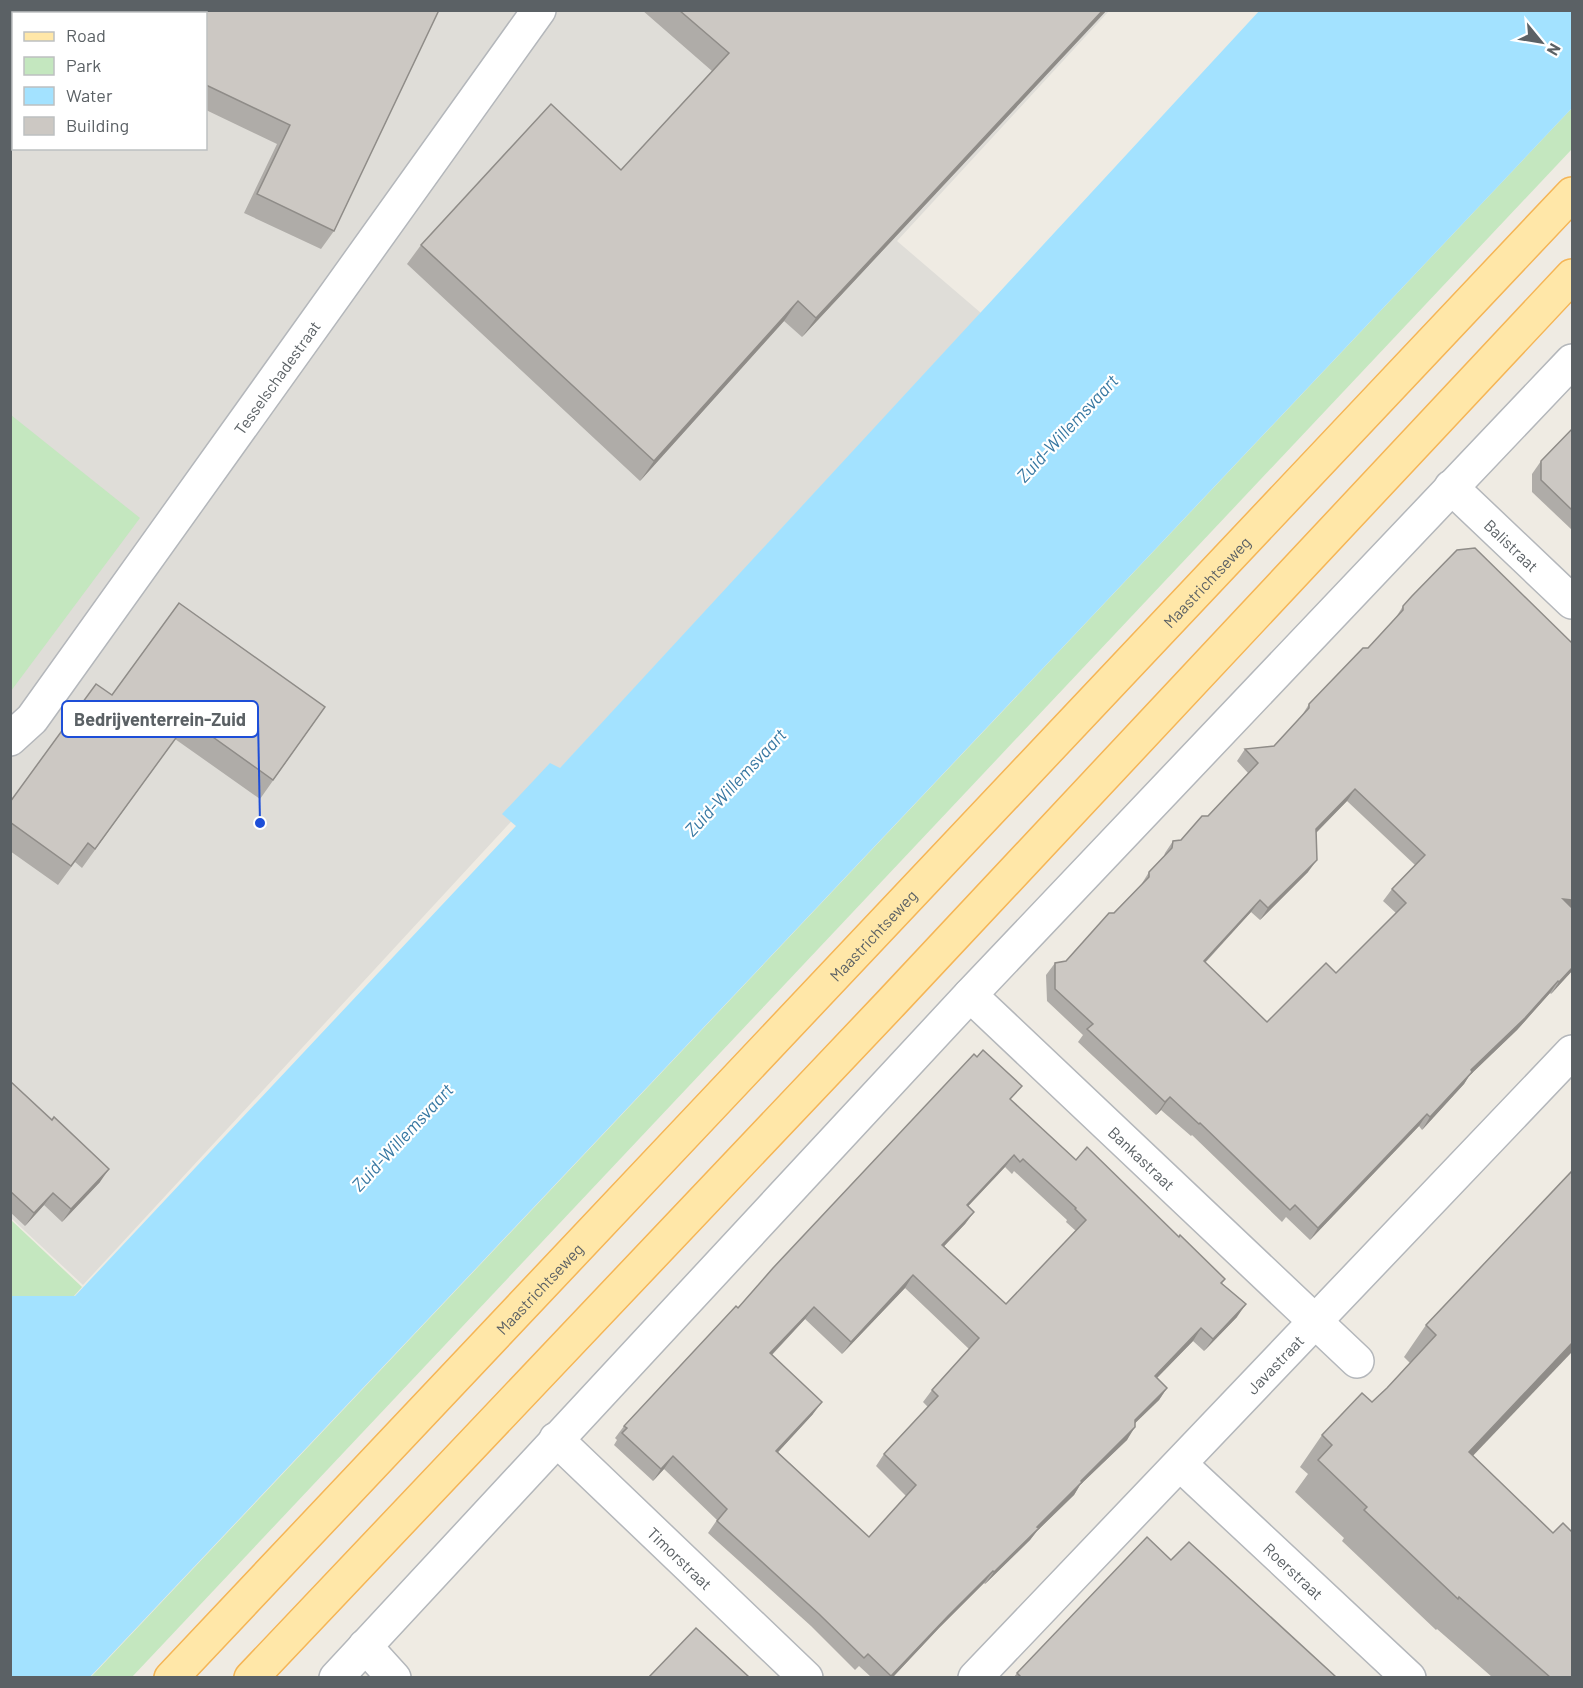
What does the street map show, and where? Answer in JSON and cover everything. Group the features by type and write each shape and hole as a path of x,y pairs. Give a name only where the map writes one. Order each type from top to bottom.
{"main road":[{"name":"Maastrichtseweg","path":"171,1677 1572,194"},
{"path":"251,1677 891,1003 1572,276"}],"street":[{"name":"Tesselschadestraat","path":"10,739 32,718 538,10"},
{"path":"336,1677 970,995 1572,361"},
{"name":"Balistraat","path":"1451,487 1572,602"},
{"name":"Bankastraat","path":"970,995 1357,1361"},
{"name":"Javastraat","path":"975,1677 1572,1052"},
{"name":"Timorstraat","path":"556,1439 806,1677"},
{"name":"Roerstraat","path":"1180,1464 1409,1677"},
{"path":"366,1646 394,1677"}],"shaded area":[{"path":"1109,11 897,241 981,313 83,1285 11,1218 10,142 12,138 12,150 207,150 207,12 73,12"}],"green space":[{"path":"1572,108 1572,149 132,1677 90,1678"},
{"path":"11,415 140,518 10,691"},
{"path":"10,1219 82,1287 74,1296 11,1296"}],"water":[{"name":"Zuid-Willemsvaart","path":"1260,10 1572,11 1572,108 90,1677 11,1677 11,1296 75,1296 516,826 502,814 550,763 560,768"}],"building":[{"path":"88,10 439,10 334,231 257,194 290,125 207,85 207,12 88,12"},
{"path":"679,10 1103,10 816,318 798,301 654,461 421,245 551,104 621,170 729,53"},
{"path":"1572,429 1572,510 1541,480 1541,461"},
{"path":"1475,548 1572,643 1572,900 1563,899 1572,908 1572,968 1471,1070 1472,1072 1430,1117 1427,1114 1318,1228 1295,1205 1290,1210 1200,1123 1170,1097 1165,1102 1087,1029 1093,1024 1055,989 1055,963 1066,961 1109,913 1114,913 1149,877 1149,872 1172,848 1173,841 1181,840 1202,816 1208,816 1258,763 1245,749 1274,746 1309,708 1309,704 1363,648 1368,648 1403,610 1403,606 1412,596 1457,550","holes":["1355,789 1425,855 1392,889 1406,903 1336,973 1326,963 1267,1022 1204,961 1260,900 1268,908 1317,860 1316,829"]},
{"path":"179,603 325,707 273,780 189,720 95,849 88,843 71,866 10,822 10,802 96,684 112,695"},
{"path":"983,1050 1022,1086 1010,1099 1076,1160 1087,1147 1225,1279 1221,1283 1246,1304 1213,1339 1201,1328 1155,1376 1167,1388 1135,1420 1135,1427 1037,1527 1039,1528 948,1616 891,1676 868,1654 864,1658 717,1521 727,1509 673,1456 661,1469 622,1433 627,1428 624,1426 736,1306 738,1308 974,1054 977,1057","holes":["1014,1155 1020,1162 1023,1159 1086,1220 1006,1304 942,1245 974,1212 967,1205","913,1275 979,1338 932,1390 938,1396 884,1454 916,1485 869,1537 776,1451 822,1402 770,1353 814,1307 851,1342"]},
{"path":"10,1081 52,1120 54,1117 109,1169 71,1209 53,1193 34,1213 10,1191"},
{"path":"1572,1171 1572,1343 1469,1452 1553,1533 1563,1523 1572,1532 1572,1677 1550,1677 1459,1597 1458,1599 1364,1510 1367,1507 1318,1460 1332,1445 1322,1435 1362,1393 1372,1402 1387,1388 1436,1335 1426,1325"},
{"path":"1147,1537 1171,1560 1189,1542 1336,1677 1021,1677 1017,1673"},
{"path":"696,1628 749,1677 649,1677"}],"place":[{"name":"Bedrijventerrein-Zuid","path":"260,823"}]}
